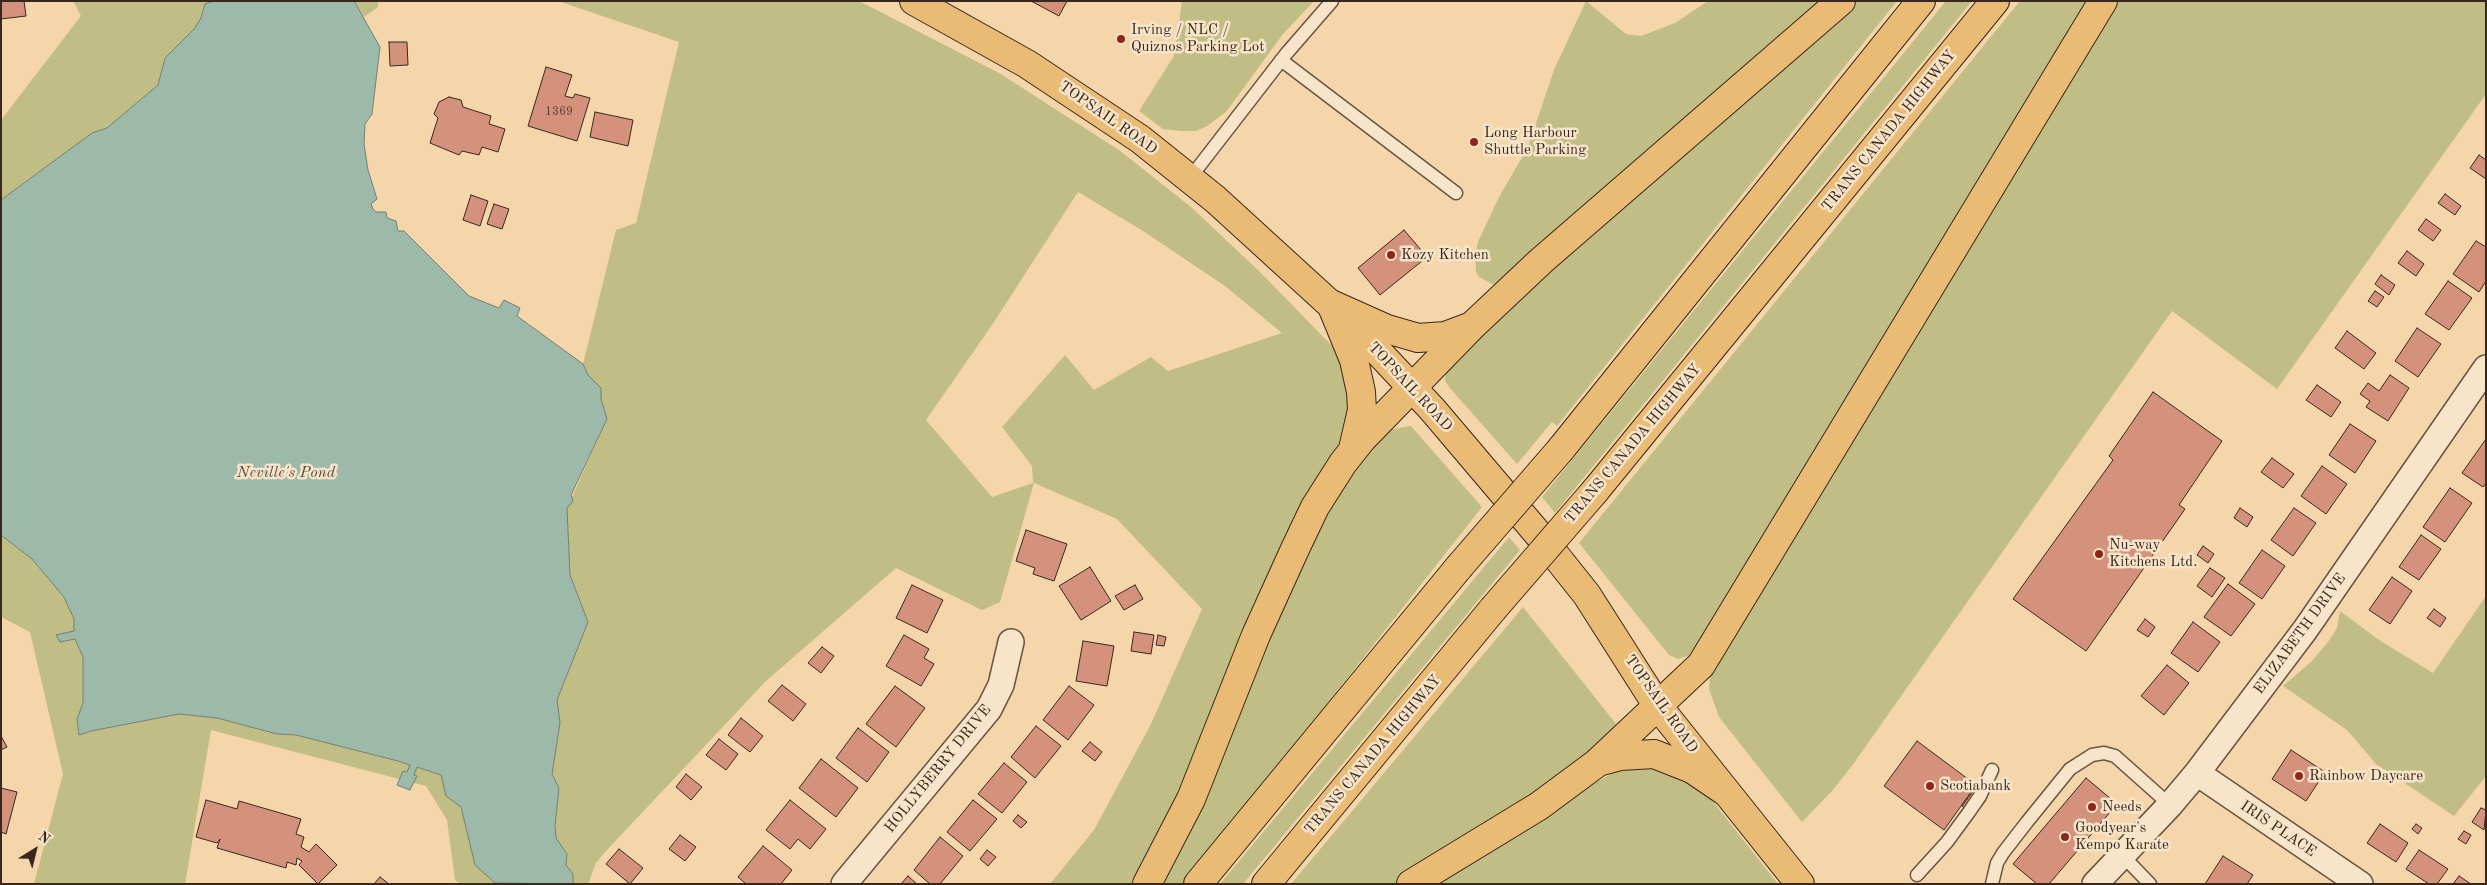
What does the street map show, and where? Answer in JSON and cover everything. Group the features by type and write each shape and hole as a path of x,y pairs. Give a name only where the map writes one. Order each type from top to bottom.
{"main road":[{"name":"TOPSAIL ROAD","path":"914,1 1056,81 1140,139 1190,178 1331,304 1413,389 1472,455 1587,595 1657,705 1800,884"},
{"path":"1147,884 1191,799 1256,636 1294,550 1315,507 1352,451 1473,325 1542,261 1841,1"},
{"path":"1198,884 1459,567 1561,449 1922,1"},
{"name":"TRANS CANADA HIGHWAY","path":"1266,884 1493,609 1595,491 1995,1"},
{"path":"1411,884 1539,806 1597,763 1701,664 2103,1"},
{"path":"1331,304 1387,329 1418,338 1445,336 1473,325"},
{"path":"1331,304 1354,360 1361,392 1362,410 1352,451"},
{"path":"1597,763 1620,756 1654,754 1692,769 1726,792"}],"street":[{"name":"ELIZABETH DRIVE","path":"2095,884 2170,805 2305,630 2486,368"},
{"name":"HOLLYBERRY DRIVE","path":"844,884 988,709 1001,685 1011,642"},
{"name":"IRIS PLACE","path":"2197,772 2360,884"}],"lane":[{"path":"1190,178 1281,60 1332,1"},
{"path":"1281,60 1456,193"},
{"path":"1992,884 2003,853 2027,822 2070,769 2092,755 2104,753 2115,756 2170,805"},
{"path":"1917,875 1947,842 1980,796 1992,770"},
{"path":"2122,854 2150,884"}],"shaded area":[{"path":"73,1 214,1 205,4 201,18 194,29 165,58 158,85 107,128 92,133 1,200 1,120 81,16"},
{"path":"354,1 378,1 378,7 364,17"},
{"path":"558,1 861,2 999,73 1119,150 1191,207 1259,271 1339,353 1353,386 1347,431 1201,742 1156,845 1133,884 1050,884 1094,830 1151,724 1202,609 1117,519 1034,483 1000,602 982,610 896,568 766,681 606,851 596,863 588,884 573,884 573,874 566,865 567,854 556,838 555,826 559,788 551,774 560,723 557,700 588,622 570,575 567,508 607,419 601,399 601,388 588,375 583,364 616,230 636,223 679,42","holes":["1078,192 1143,231 1225,286 1282,333 1168,371 1151,357 1094,390 1065,355 1002,427 1032,466 1033,483 992,497 926,420 992,325"]},
{"path":"1182,1 1314,1 1283,34 1226,112 1207,126 1196,131 1181,131 1163,129 1139,111 1174,56"},
{"path":"1586,1 1626,34 1641,36 1675,23 1708,1 1829,1 1498,287 1479,277 1476,272 1475,255 1478,242 1499,197 1528,147 1554,70"},
{"path":"1853,1 1897,1 1557,426 1552,422 1517,464 1449,387 1445,381 1446,368 1473,337"},
{"path":"1946,1 1972,1 1555,513 1542,497"},
{"path":"2020,1 2095,1 1698,650 1678,659 1669,655 1579,543"},
{"path":"2111,1 2486,1 2486,94 2277,389 2172,311 1854,763 1832,791 1802,822 1719,717 1709,689 1710,674"},
{"path":"1411,426 1482,507 1231,826 1182,884 1155,884 1283,592 1348,469 1388,430"},
{"path":"1,535 32,559 64,597 74,619 75,640 83,657 85,672 83,704 77,719 79,735 179,714 217,718 277,734 296,735 340,746 398,761 441,775 446,796 461,807 475,865 496,884 460,884 455,880 447,820 426,786 211,730 185,884 34,884 63,774 30,632 1,617"},
{"path":"1509,537 1520,550 1243,884 1220,884"},
{"path":"2486,596 2486,776 2454,816 2376,764 2347,730 2283,686 2311,662 2328,642 2337,628 2340,611 2379,640 2433,673"},
{"path":"1523,607 1620,729 1611,740 1461,846 1394,884 1291,884"},
{"path":"1640,761 1696,780 1778,884 1428,884 1600,780 1628,765"}],"water":[{"name":"Neville's Pond","path":"214,1 354,1 380,47 372,114 365,124 364,144 368,170 377,199 371,204 373,209 376,212 386,212 387,218 396,221 398,231 404,231 469,296 499,308 504,300 520,308 517,316 583,364 588,375 601,388 601,399 607,419 571,495 573,501 567,508 570,575 588,622 557,700 560,723 552,774 559,788 555,826 556,838 567,854 566,865 573,874 573,884 495,883 475,865 461,807 446,796 441,775 417,767 414,775 417,776 410,790 397,785 403,771 407,772 410,765 398,761 296,735 277,734 217,718 179,714 79,735 77,719 83,703 83,657 75,639 60,642 56,635 74,631 74,619 64,597 32,559 1,535 1,200 92,133 107,128 158,85 165,58 194,29 201,18 205,4"}],"building":[{"path":"1,1 24,1 26,16 1,19"},
{"path":"1031,1 1067,1 1059,16"},
{"path":"389,42 407,42 408,65 390,66"},
{"path":"546,67 572,75 565,96 573,98 575,94 590,98 577,141 528,126"},
{"path":"449,97 461,100 463,107 491,116 489,124 505,129 498,152 482,147 479,155 462,151 459,155 430,143 438,118 434,114 439,102"},
{"path":"595,112 633,120 628,146 590,137"},
{"path":"2479,155 2486,160 2486,179 2470,168"},
{"path":"2445,194 2461,206 2455,215 2438,203"},
{"path":"471,195 488,201 480,226 463,220"},
{"path":"494,204 509,209 502,229 487,224"},
{"path":"2426,219 2441,230 2433,241 2418,230"},
{"path":"1404,230 1427,257 1380,295 1358,268"},
{"path":"2476,241 2486,247 2486,281 2479,292 2453,274"},
{"path":"2407,251 2424,264 2416,276 2398,263"},
{"path":"2381,275 2395,285 2389,295 2375,284"},
{"path":"2448,281 2472,298 2449,330 2425,314"},
{"path":"2375,291 2384,297 2377,307 2368,301"},
{"path":"2417,328 2441,344 2418,377 2395,361"},
{"path":"2347,331 2376,353 2364,369 2335,348"},
{"path":"2390,375 2409,388 2388,421 2366,407 2370,401 2360,394 2368,383 2379,391"},
{"path":"2317,385 2341,402 2331,417 2306,400"},
{"name":"Nu-way Kitchens Ltd.","path":"2153,392 2222,441 2179,505 2185,509 2086,651 2013,599 2113,460 2109,456"},
{"path":"2350,424 2376,441 2355,473 2329,455"},
{"path":"2486,439 2486,483 2483,487 2462,473"},
{"path":"2272,458 2294,474 2283,488 2261,472"},
{"path":"2322,466 2347,484 2326,514 2301,496"},
{"path":"2450,488 2472,503 2445,542 2423,527"},
{"path":"2240,508 2253,517 2247,527 2234,518"},
{"path":"2294,508 2316,523 2293,556 2271,540"},
{"path":"1026,530 1067,544 1054,581 1033,574 1035,568 1016,561"},
{"path":"2421,535 2441,549 2419,580 2399,567"},
{"path":"2203,546 2214,554 2208,563 2197,555"},
{"path":"2262,550 2285,566 2262,599 2239,583"},
{"path":"1090,567 1111,601 1081,620 1059,586"},
{"path":"2210,568 2225,578 2212,597 2197,586"},
{"path":"2392,577 2412,591 2390,624 2369,610"},
{"path":"2228,584 2255,604 2231,636 2204,617"},
{"path":"912,585 943,600 927,633 896,618"},
{"path":"1135,585 1143,599 1124,610 1115,596"},
{"path":"2434,609 2446,618 2440,627 2427,618"},
{"path":"2145,619 2155,627 2148,637 2137,630"},
{"path":"2193,622 2220,642 2198,672 2171,653"},
{"path":"1134,632 1154,635 1151,654 1131,651"},
{"path":"904,635 929,649 924,658 934,664 921,686 886,666"},
{"path":"1158,635 1166,637 1164,646 1156,645"},
{"path":"1083,641 1114,646 1107,686 1076,681"},
{"path":"822,647 834,656 821,673 808,663"},
{"path":"2167,665 2189,683 2164,715 2141,696"},
{"path":"782,685 806,704 793,721 768,701"},
{"path":"895,686 925,708 896,747 866,724"},
{"path":"1069,686 1094,705 1068,740 1043,720"},
{"path":"741,718 763,736 750,752 728,735"},
{"path":"1036,726 1061,746 1035,778 1011,757"},
{"path":"858,728 889,752 867,782 836,758"},
{"path":"1,736 7,747 1,750"},
{"path":"719,739 738,754 726,770 706,755"},
{"name":"Scotiabank","path":"1917,741 1976,785 1944,830 1884,786"},
{"path":"1090,742 1102,752 1095,761 1082,751"},
{"name":"Rainbow Daycare","path":"2291,750 2325,772 2306,801 2272,779"},
{"path":"821,759 858,788 836,817 799,788"},
{"path":"1004,763 1027,782 1002,813 978,794"},
{"path":"686,774 702,787 691,800 676,787"},
{"path":"2086,778 2117,804 2049,884 2037,884 2013,864"},
{"path":"1,788 17,792 6,834 1,832"},
{"path":"1973,791 1986,800 1974,816 1962,806"},
{"path":"206,800 237,809 239,801 301,819 296,834 304,837 301,847 309,852 316,844 337,865 318,884 299,865 302,861 297,858 296,865 287,862 286,868 217,848 220,839 217,843 196,837"},
{"path":"790,800 826,829 810,849 798,839 790,849 766,830"},
{"path":"973,800 997,819 970,851 947,832"},
{"path":"2481,808 2486,810 2484,830 2472,822"},
{"path":"1018,815 1027,822 1021,828 1013,821"},
{"path":"2380,824 2408,843 2396,862 2367,843"},
{"path":"2416,824 2422,828 2418,834 2412,829"},
{"path":"2464,831 2471,835 2466,844 2458,839"},
{"path":"680,835 696,847 685,861 669,849"},
{"path":"940,837 963,856 940,884 930,884 914,870"},
{"path":"763,846 792,870 781,884 746,884 738,877"},
{"path":"619,849 643,868 630,884 606,864"},
{"path":"987,850 996,857 988,866 980,859"},
{"path":"2419,850 2448,869 2437,884 2429,884 2406,869"},
{"path":"2223,856 2253,875 2247,884 2205,884"},
{"path":"908,876 917,884 901,884"},
{"path":"2459,876 2471,884 2453,884"},
{"path":"380,877 389,884 374,884"}],"place":[{"name":"Irving / NLC / Quiznos Parking Lot","path":"1121,39"},
{"name":"Long Harbour Shuttle Parking","path":"1474,142"},
{"name":"Kozy Kitchen","path":"1391,255"},
{"name":"Nu-way Kitchens Ltd.","path":"2099,554"},
{"name":"Rainbow Daycare","path":"2299,776"},
{"name":"Scotiabank","path":"1930,786"},
{"name":"Needs","path":"2092,807"},
{"name":"Goodyear's Kempo Karate","path":"2065,837"}]}
